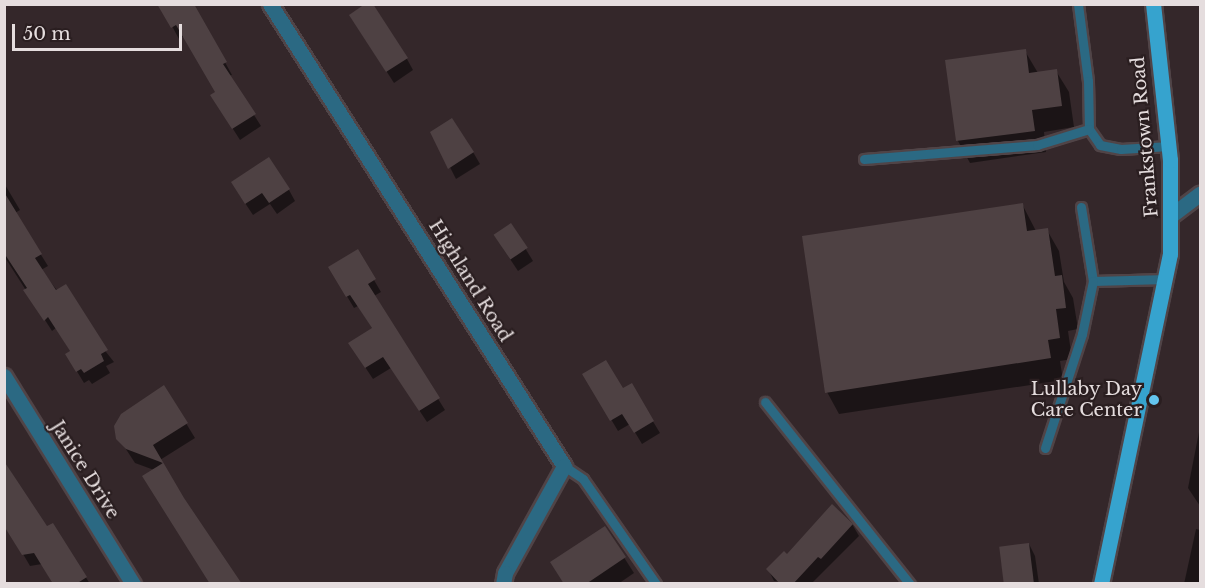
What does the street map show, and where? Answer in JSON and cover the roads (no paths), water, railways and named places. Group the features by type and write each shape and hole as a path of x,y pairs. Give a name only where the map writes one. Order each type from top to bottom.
{"main road":[{"name":"Frankstown Road","path":"1101,584 1166,279 1173,214 1169,146 1153,4"}],"street":[{"name":"Highland Road","path":"270,4 564,466"},
{"path":"1173,214 1200,194"},
{"name":"Janice Drive","path":"4,376 133,584"},
{"path":"503,584 505,573 564,466"}],"lane":[{"path":"1078,4 1088,81 1089,129 1100,145 1121,149 1169,146"},
{"path":"864,159 1037,145 1089,129"},
{"path":"1046,448 1082,334 1093,281 1081,207"},
{"path":"1093,281 1166,279"},
{"path":"765,402 910,584"},
{"path":"564,466 583,479 656,584"}],"place":[{"name":"Lullaby Day Care Center","path":"1154,400"}]}
